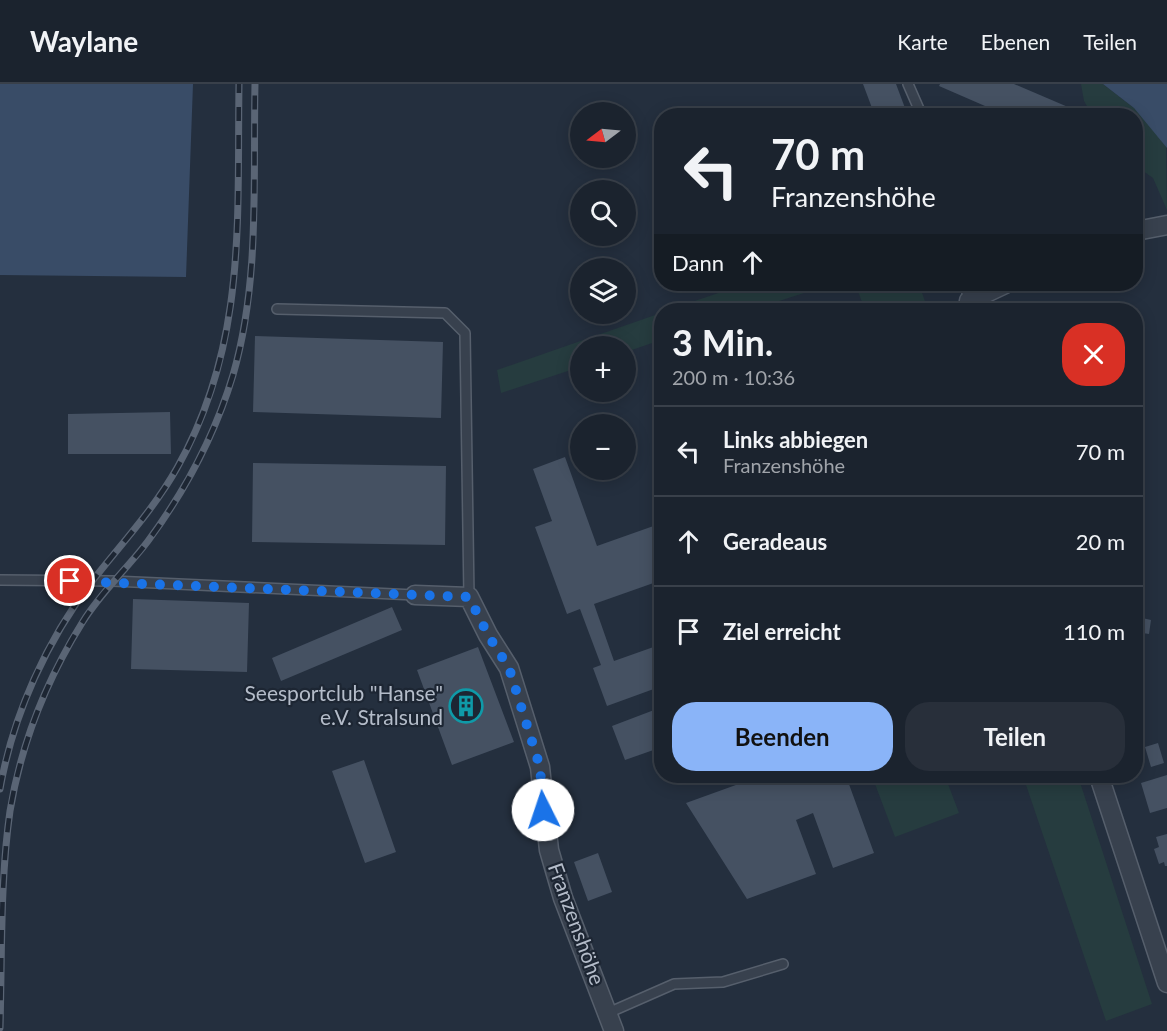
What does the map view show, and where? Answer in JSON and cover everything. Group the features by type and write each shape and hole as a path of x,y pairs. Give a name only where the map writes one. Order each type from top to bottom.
{"street":[{"path":"1143,230 1167,225"},
{"path":"967,298 986,291"},
{"path":"415,595 469,597"},
{"name":"Franzenshöhe","path":"469,597 488,635 509,668 540,767 549,850 563,898 614,1031"},
{"path":"1101,783 1167,983"}],"lane":[{"path":"908,84 918,108"},
{"path":"277,309 445,313 465,333 469,597"},
{"path":"0,580 113,581 415,595"},
{"path":"608,1013 674,984 723,982 783,964"}],"green space":[{"path":"1081,84 1103,84 1134,108 1088,108 1084,101"},
{"path":"1143,118 1166,144 1167,210 1153,178 1143,171"},
{"path":"724,291 810,291 773,303 689,303"},
{"path":"858,291 921,291 926,303 862,303"},
{"path":"654,315 654,342 636,349 636,336 595,336 629,324 636,324 636,322"},
{"path":"570,345 570,370 501,393 497,370"},
{"path":"875,783 948,783 959,813 895,837"},
{"path":"1025,783 1080,783 1152,1004 1106,1021"}],"water":[{"path":"0,84 193,84 186,277 0,275"},
{"path":"1103,84 1167,84 1167,148 1143,119 1143,108 1134,108"}],"building":[{"path":"863,84 896,84 905,108 872,108"},
{"path":"940,84 1014,84 1070,108 990,108 939,86"},
{"path":"255,336 443,342 441,418 253,412"},
{"path":"170,412 171,454 68,454 68,414"},
{"path":"565,457 570,471 570,480 573,480 597,546 654,526 654,583 594,604 614,661 654,647 654,689 607,706 593,668 601,665 580,609 567,614 535,527 552,521 533,469"},
{"path":"253,463 446,466 445,545 252,542"},
{"path":"133,599 249,603 247,672 131,669"},
{"path":"392,607 402,630 281,681 272,658"},
{"path":"1143,618 1151,620 1149,634 1143,633"},
{"name":"Seesportclub \"Hanse\" e.V. Stralsund","path":"478,647 514,742 452,765 417,670"},
{"path":"654,710 654,750 625,760 612,726"},
{"path":"1158,743 1164,763 1151,767 1145,747"},
{"path":"364,760 396,852 365,863 332,771"},
{"path":"1167,775 1167,808 1150,813 1141,783"},
{"path":"741,783 849,783 874,853 833,868 813,813 796,820 816,874 747,899 686,803"},
{"path":"1167,834 1167,866 1165,866 1164,862 1159,864 1154,849 1159,847 1156,837"},
{"path":"598,853 612,892 588,901 574,862"}],"railway":[{"path":"0,789 23,706 47,653 76,603 168,483 200,421 216,375 227,328 234,280 237,233 239,84"},
{"path":"0,1028 3,892 7,838 15,786 28,737 46,690 82,623 97,601 148,541 198,462 233,375 242,340 251,268 255,84"}],"place":[{"name":"Seesportclub \"Hanse\" e.V. Stralsund","path":"466,706"}],"route":[{"path":"70,581 469,597 488,635 509,668 540,767 543,810"}]}
